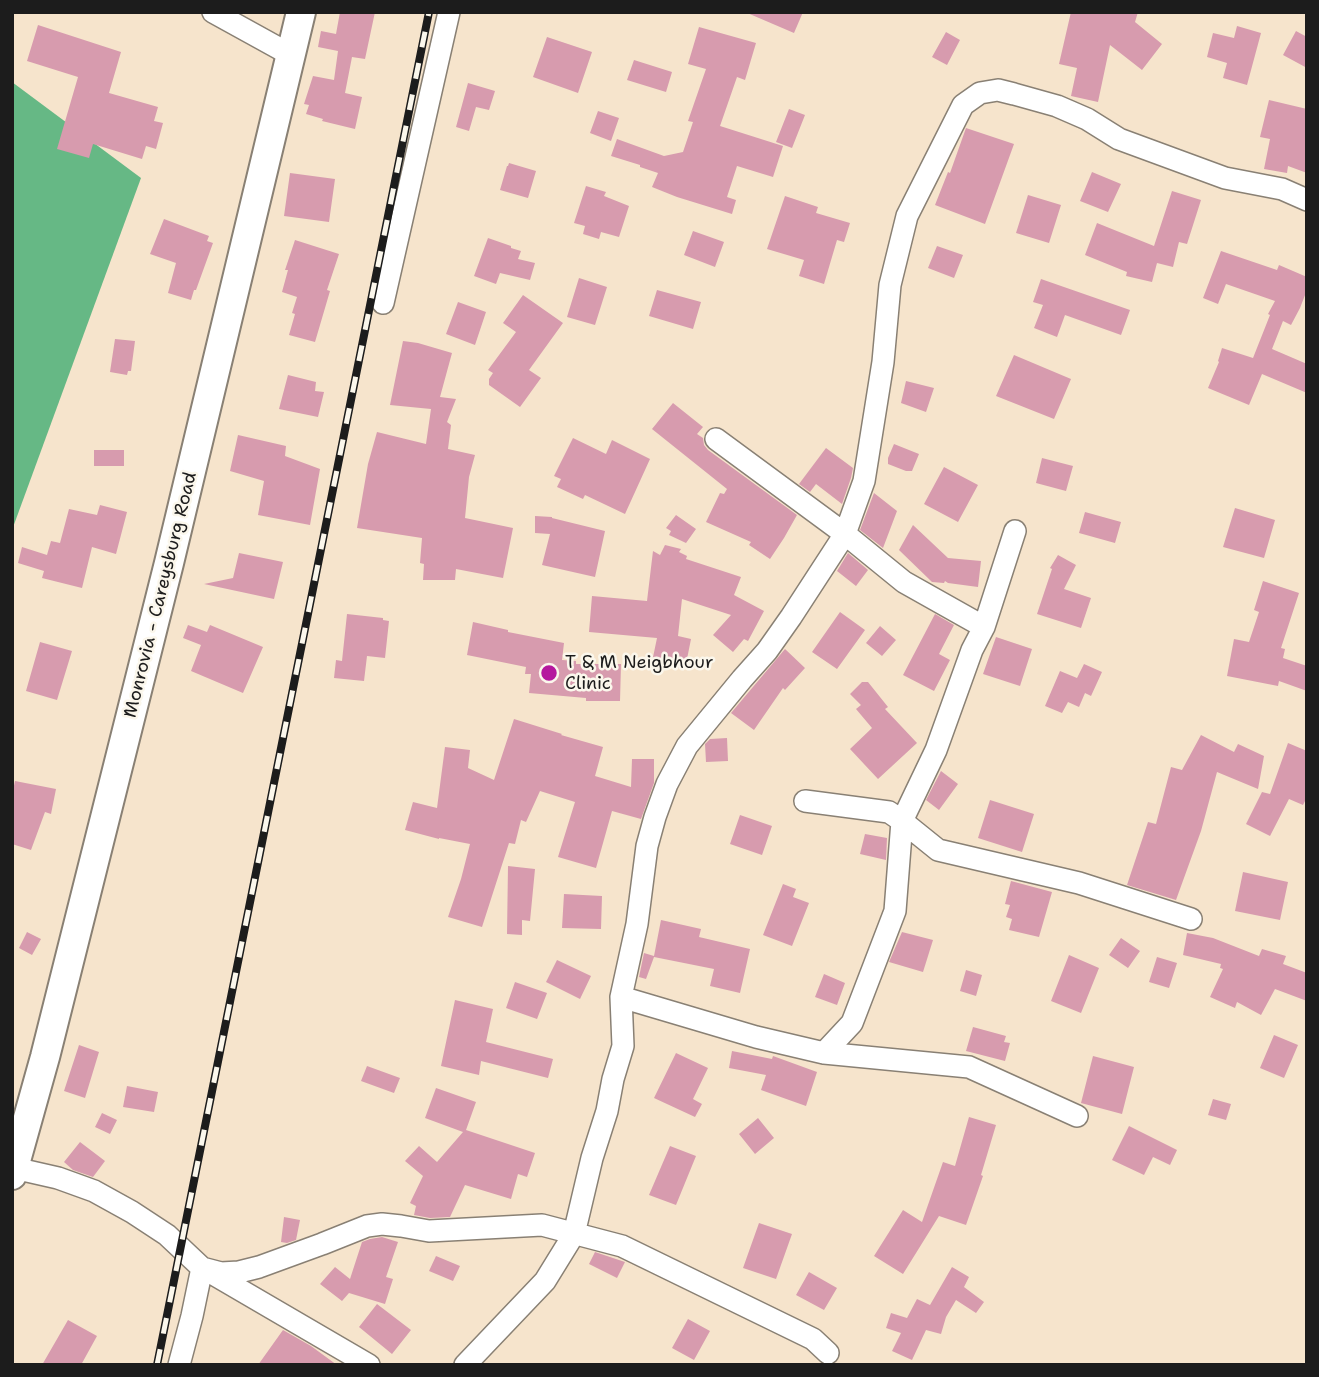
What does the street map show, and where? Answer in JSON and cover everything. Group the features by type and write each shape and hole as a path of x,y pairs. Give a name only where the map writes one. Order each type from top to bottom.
{"main road":[{"name":"Monrovia - Careysburg Road","path":"13,1172 170,563 301,12"}],"street":[{"path":"213,12 291,55"},
{"path":"383,303 449,12"},
{"path":"465,1365 545,1281 574,1234 623,1046 621,997 638,924 647,846 655,817 667,784 687,746 767,651 845,534 864,481 883,362 890,285 907,216 963,105 980,93 998,90 1014,94 1057,106 1119,139 1225,178 1282,189 1307,200"},
{"path":"716,439 845,534 904,582 984,627"},
{"path":"824,1054 852,1023 895,911 902,821 936,750 972,650 984,627 1015,531"},
{"path":"805,800 890,812 938,850 1079,883 1191,919"},
{"path":"621,997 824,1054 969,1067 1077,1116"},
{"path":"13,1172 58,1178 94,1191 167,1234 202,1268 369,1365"},
{"path":"202,1268 221,1273 239,1272 367,1226 382,1224 429,1231 542,1225 622,1246 813,1339 828,1353"},
{"path":"178,1365 202,1268"}],"green space":[{"path":"12,82 141,178 12,530"}],"building":[{"path":"340,12 375,12 365,59 352,57 345,93 362,97 355,129 306,114 309,105 304,104 313,76 334,80 338,51 318,47 321,31 336,34"},
{"path":"745,12 803,12 794,33"},
{"path":"1071,12 1138,12 1135,22 1162,44 1142,70 1110,45 1098,102 1071,96 1077,68 1059,64"},
{"path":"38,25 121,52 109,93 158,107 154,121 163,123 156,149 146,146 142,159 93,144 89,158 57,149 78,77 27,61"},
{"path":"1237,26 1261,33 1247,85 1223,78 1227,63 1207,57 1213,33 1234,38"},
{"path":"699,27 756,43 745,80 737,77 720,126 783,146 773,177 737,166 727,197 736,200 732,214 652,187 658,173 611,156 617,139 664,156 683,152 693,122 688,121 706,69 688,64"},
{"path":"1296,31 1307,37 1307,68 1283,55"},
{"path":"946,32 960,40 947,65 932,57"},
{"path":"547,37 592,52 578,93 533,77"},
{"path":"634,60 672,72 666,92 627,80"},
{"path":"468,83 495,91 489,110 476,107 469,131 456,127"},
{"path":"1269,100 1307,109 1307,173 1288,166 1287,173 1264,169 1270,139 1260,137"},
{"path":"789,109 805,115 792,148 776,142"},
{"path":"598,111 619,118 611,141 590,133"},
{"path":"966,128 1014,144 985,224 935,205"},
{"path":"509,163 536,171 528,198 500,190"},
{"path":"1092,172 1121,184 1108,212 1080,201"},
{"path":"290,173 335,179 329,222 284,216"},
{"path":"586,186 606,192 604,196 629,206 619,237 601,232 599,239 583,234 585,226 574,223"},
{"path":"1172,191 1201,200 1187,244 1179,242 1173,267 1157,263 1152,282 1126,276 1127,272 1085,255 1097,223 1154,246"},
{"path":"1028,195 1061,205 1049,243 1016,233"},
{"path":"785,196 818,207 816,213 850,223 844,242 837,240 824,284 799,276 804,260 767,249"},
{"path":"164,219 209,236 207,241 213,243 191,300 168,293 176,263 150,254"},
{"path":"693,231 724,242 715,267 684,255"},
{"path":"488,238 521,251 518,259 535,263 530,280 500,273 496,284 474,276"},
{"path":"295,240 339,254 327,290 330,291 315,342 289,335 297,297 282,292 288,270 285,270"},
{"path":"937,246 963,255 954,278 928,268"},
{"path":"1221,251 1277,270 1279,265 1307,277 1307,290 1300,308 1291,325 1283,321 1272,349 1307,364 1307,393 1262,374 1249,405 1208,388 1222,348 1253,358 1275,301 1226,284 1218,304 1203,298"},
{"path":"579,278 607,287 595,325 567,317"},
{"path":"1041,279 1130,310 1121,335 1065,315 1057,337 1034,328 1043,305 1033,302"},
{"path":"657,290 701,302 693,329 649,316"},
{"path":"523,295 563,323 529,370 541,378 520,407 489,385 493,373 488,370 516,332 503,323"},
{"path":"458,302 486,312 475,345 446,334"},
{"path":"115,339 135,341 131,371 128,371 127,375 110,372"},
{"path":"403,341 452,353 440,397 456,399 447,422 451,425 448,449 475,455 469,477 465,518 513,528 503,578 456,569 455,580 423,580 424,564 420,563 422,538 357,528 368,464 377,432 426,444 431,409 390,405"},
{"path":"1014,355 1071,379 1054,419 996,396"},
{"path":"288,375 316,382 315,391 324,392 318,417 279,409"},
{"path":"906,381 934,388 926,412 901,403"},
{"path":"673,403 703,427 697,434 703,438 708,450 797,515 770,559 749,545 751,542 706,522 720,493 724,494 727,489 652,429"},
{"path":"238,435 286,446 285,456 320,469 310,525 258,515 264,481 230,471"},
{"path":"573,438 606,454 612,440 650,459 625,514 585,495 583,499 557,487 561,479 554,476"},
{"path":"894,444 919,454 912,471 888,464"},
{"path":"826,448 853,468 842,504 816,484 810,492 799,484"},
{"path":"94,450 124,450 124,466 94,466"},
{"path":"1042,458 1073,466 1066,491 1036,483"},
{"path":"944,467 978,485 958,522 924,504"},
{"path":"874,493 897,511 883,548 860,530"},
{"path":"100,505 127,512 116,554 92,547 82,588 42,578 44,571 18,563 22,547 47,555 51,541 60,543 69,509 97,515"},
{"path":"1235,508 1275,520 1264,558 1223,547"},
{"path":"1085,512 1121,522 1115,543 1079,533"},
{"path":"676,515 696,529 686,543 669,535 671,531 666,528"},
{"path":"535,516 552,517 605,531 595,577 542,565 550,534 535,533"},
{"path":"913,525 948,558 981,561 978,587 945,581 932,582 899,550"},
{"path":"665,545 681,549 679,552 687,556 686,559 741,577 734,595 764,611 748,641 744,639 733,652 713,635 731,615 682,599 678,636 691,639 685,669 652,662 657,638 589,632 592,596 647,601 653,551 660,555"},
{"path":"239,553 283,562 274,599 204,584 233,578"},
{"path":"848,553 868,570 856,586 837,571"},
{"path":"1058,555 1076,565 1064,589 1091,598 1081,628 1037,614 1052,569 1050,568"},
{"path":"1263,581 1299,593 1281,648 1285,649 1283,658 1307,666 1307,691 1279,681 1278,686 1227,676 1234,639 1249,642 1259,612 1254,610"},
{"path":"840,612 865,630 837,669 812,652"},
{"path":"347,614 389,621 385,658 367,656 364,681 334,678 336,660 342,661"},
{"path":"935,614 954,625 939,654 950,660 934,691 903,675"},
{"path":"473,622 564,643 562,660 576,661 576,664 621,664 620,701 586,701 586,698 529,693 531,674 525,674 526,667 467,655"},
{"path":"188,625 207,632 210,625 263,647 243,693 191,671 201,645 183,638"},
{"path":"880,626 896,640 882,656 866,643"},
{"path":"996,637 1032,649 1020,686 983,674"},
{"path":"40,642 72,651 57,700 26,691"},
{"path":"785,649 805,668 785,690 783,688 754,730 731,713"},
{"path":"1084,664 1102,672 1091,696 1085,693 1079,707 1068,702 1062,713 1045,706 1060,671 1077,678"},
{"path":"862,682 868,682 888,707 885,709 917,743 878,779 850,749 872,728 856,709 861,705 850,694"},
{"path":"514,719 603,747 595,776 631,787 632,759 654,759 654,783 641,819 612,811 596,868 558,857 575,802 540,791 526,822 521,820 515,844 509,843 482,927 448,917 470,844 405,830 413,802 437,808 445,747 470,750 468,768 494,780"},
{"path":"1201,735 1234,752 1238,744 1264,756 1258,789 1217,772 1201,831 1176,900 1127,885 1148,822 1156,824 1171,767 1182,770"},
{"path":"727,738 728,761 706,762 705,744 710,739"},
{"path":"1288,743 1307,751 1307,797 1303,805 1289,799 1270,836 1246,824 1262,792 1270,794"},
{"path":"941,771 958,784 939,810 926,800"},
{"path":"15,781 56,789 51,814 45,812 31,850 12,844 12,795"},
{"path":"990,800 1034,814 1022,852 978,838"},
{"path":"740,815 772,826 762,855 730,844"},
{"path":"865,834 887,838 886,860 860,854"},
{"path":"508,866 535,869 530,921 522,920 522,935 507,934"},
{"path":"1243,872 1288,882 1280,920 1235,911"},
{"path":"1011,881 1052,892 1039,937 1009,930 1012,919 1006,917 1010,905 1005,904"},
{"path":"783,884 796,889 793,897 809,903 792,946 763,935"},
{"path":"564,894 602,896 601,929 562,928"},
{"path":"661,920 701,929 699,937 750,949 740,993 710,986 714,969 654,957 646,979 639,977 644,953 654,956"},
{"path":"27,932 41,939 32,955 19,948"},
{"path":"902,932 933,940 923,972 889,962"},
{"path":"1187,933 1213,938 1259,956 1262,949 1286,956 1283,964 1307,973 1307,1001 1275,989 1261,1015 1237,1002 1235,1008 1210,997 1223,969 1220,968 1221,964 1183,955"},
{"path":"1121,938 1140,951 1128,968 1109,955"},
{"path":"1069,955 1099,968 1081,1013 1051,1001"},
{"path":"1157,957 1177,963 1169,988 1149,982"},
{"path":"557,960 591,976 580,999 546,982"},
{"path":"966,970 982,975 976,996 960,991"},
{"path":"824,974 845,983 837,1005 815,997"},
{"path":"515,982 547,993 537,1019 506,1008"},
{"path":"455,1000 493,1009 486,1042 553,1059 548,1078 481,1061 479,1075 441,1066"},
{"path":"973,1027 1006,1036 1004,1042 1010,1043 1005,1061 966,1051"},
{"path":"1274,1035 1298,1045 1284,1078 1260,1068"},
{"path":"79,1045 99,1052 85,1098 64,1091"},
{"path":"732,1051 772,1059 773,1056 817,1072 806,1106 761,1090 766,1075 729,1068"},
{"path":"676,1053 708,1068 693,1099 702,1104 695,1117 654,1098"},
{"path":"1093,1056 1134,1067 1122,1114 1081,1103"},
{"path":"367,1066 400,1078 394,1093 361,1081"},
{"path":"127,1086 158,1092 154,1112 123,1107"},
{"path":"436,1088 476,1102 466,1130 535,1153 527,1177 518,1174 511,1199 465,1185 450,1217 430,1218 414,1215 416,1206 410,1203 423,1176 405,1161 419,1146 437,1162 463,1132 425,1118"},
{"path":"1213,1099 1231,1104 1226,1120 1208,1115"},
{"path":"102,1113 117,1120 110,1134 95,1127"},
{"path":"969,1117 996,1125 981,1175 983,1176 966,1225 939,1216 903,1274 874,1256 903,1210 922,1222 943,1162 955,1166"},
{"path":"758,1118 774,1138 755,1154 739,1134"},
{"path":"1129,1126 1177,1150 1170,1165 1153,1157 1144,1175 1112,1160"},
{"path":"80,1142 105,1161 93,1177 73,1170 64,1162"},
{"path":"670,1146 696,1156 676,1205 649,1195"},
{"path":"284,1217 300,1220 296,1240 287,1243 281,1242"},
{"path":"759,1223 792,1234 776,1279 743,1268"},
{"path":"382,1237 398,1242 386,1277 393,1279 385,1304 349,1293 342,1301 320,1284 335,1267 350,1279 362,1242"},
{"path":"595,1252 625,1262 617,1278 589,1264"},
{"path":"436,1256 460,1266 453,1281 429,1271"},
{"path":"952,1267 969,1277 964,1287 984,1302 976,1313 956,1300 946,1317 941,1334 926,1330 912,1360 892,1351 901,1333 886,1328 891,1313 907,1318 917,1299 930,1305"},
{"path":"809,1272 837,1288 824,1310 796,1295"},
{"path":"377,1304 411,1330 392,1354 359,1327"},
{"path":"688,1319 710,1331 694,1360 672,1348"},
{"path":"68,1320 97,1336 81,1365 42,1365"},
{"path":"283,1330 311,1346 337,1365 258,1365"}],"railway":[{"path":"157,1365 429,12"}],"place":[{"name":"T & M Neigbhour Clinic","path":"549,673"}]}
